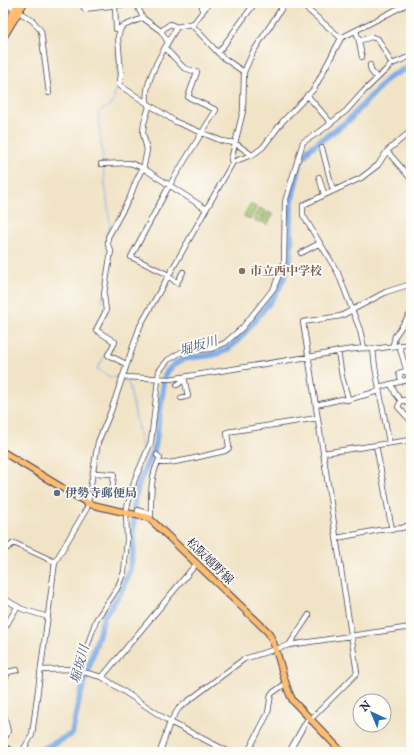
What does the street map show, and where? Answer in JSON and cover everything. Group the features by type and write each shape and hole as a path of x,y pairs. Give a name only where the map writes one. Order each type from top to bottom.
{"main road":[{"path":"3,38 17,11 19,3"},
{"path":"3,29 24,3"},
{"name":"松阪嬉野線","path":"3,452 89,504 126,511 150,518 268,632 275,649 285,684 293,701 342,752"}],"street":[{"path":"5,3 33,21 41,32 49,93"},
{"path":"136,3 144,18 161,31 168,42"},
{"path":"84,9 140,3"},
{"path":"202,3 202,12"},
{"path":"161,31 170,24 177,27 191,24 198,19 209,3"},
{"path":"218,53 255,3"},
{"path":"233,162 231,160 243,111 244,72 252,52 285,3"},
{"path":"300,3 341,38"},
{"path":"22,752 32,735 55,562 83,517 89,504 98,442 140,326 233,162 252,155 263,147 283,121 314,89 323,75 341,38 409,3"},
{"path":"116,5 119,28 119,85 176,122 222,141 235,143 252,155"},
{"path":"119,28 144,18"},
{"path":"191,24 218,53 244,72"},
{"path":"126,364 108,355 115,342 96,330 106,312 104,294 111,251 108,245 108,237 130,197 143,168 147,150 143,133 144,123 149,107 146,102 148,85 159,56 177,27"},
{"path":"356,31 362,57"},
{"path":"359,41 371,37 378,39 392,64"},
{"path":"164,48 184,68 197,72 188,97 216,110 169,186 131,257 168,276 177,283 183,272"},
{"path":"81,671 96,620 117,589 124,572 127,540 126,511 134,484 150,445 158,377 164,364 180,353 192,349 216,348 229,340 269,295 278,279 283,265 285,202 301,146 307,138 331,123 346,111 392,64 411,56"},
{"path":"370,65 371,71 377,78"},
{"path":"307,95 331,123"},
{"path":"364,348 353,309 338,273 303,215 303,205 361,178 378,165 387,151 411,131"},
{"path":"322,148 334,190"},
{"path":"387,151 411,179"},
{"path":"103,164 130,163 143,168 206,209"},
{"path":"320,177 324,194"},
{"path":"300,253 320,243"},
{"path":"288,752 307,720 310,720 357,673 303,322 340,316 386,292 411,284"},
{"path":"393,345 395,336 411,313"},
{"path":"122,378 185,378 308,358 338,351 364,348 373,349 393,345 411,344"},
{"path":"316,404 342,399 347,400 391,384 410,379 406,371 399,345"},
{"path":"373,349 378,389 389,442"},
{"path":"338,351 342,377 348,398 347,400"},
{"path":"401,382 399,373 406,371"},
{"path":"177,385 185,378"},
{"path":"181,398 188,396 185,378"},
{"path":"391,384 395,394 401,401 404,400 411,405"},
{"path":"401,401 398,407 411,421"},
{"path":"158,462 160,464 179,463 188,458 225,451 229,448 226,432 318,418"},
{"path":"323,453 389,442 411,440"},
{"path":"376,445 392,530"},
{"path":"138,514 138,510 151,515 151,490 155,468 160,458 157,455"},
{"path":"90,493 112,493 114,474 93,473"},
{"path":"336,538 379,530 392,530 411,524"},
{"path":"3,551 14,543 55,562"},
{"path":"102,676 197,564"},
{"path":"3,598 17,607 48,617"},
{"path":"3,631 17,607"},
{"path":"289,645 309,615"},
{"path":"160,752 170,722 179,708 244,659 289,645 411,627"},
{"path":"41,670 72,669 102,676 170,722 229,752"},
{"path":"3,684 8,672 17,670"},
{"path":"248,752 268,713 271,694 285,684"},
{"path":"3,710 8,732 3,741"},
{"path":"3,746 14,752"}],"green space":[{"path":"250,204 256,207 250,219 244,216"},
{"path":"259,208 266,211 260,223 253,219"},
{"path":"268,212 273,215 267,225 262,222"}],"waterway":[{"path":"117,49 118,78"},
{"name":"堀坂川","path":"37,752 72,734 79,700 104,617 121,592 130,569 133,550 134,500 140,480 155,447 165,375 171,367 185,359 208,356 229,348 241,337 268,305 279,288 290,260 292,201 300,162 309,149 349,120 389,77 411,66"},
{"path":"103,161 98,112 114,102 114,95 118,87"},
{"path":"103,166 110,225 106,236"},
{"path":"106,239 108,251"},
{"path":"102,296 103,303"},
{"path":"112,343 97,369 110,377 121,378"},
{"path":"124,380 129,384 143,453"}],"place":[{"name":"市立西中学校","path":"242,271"},
{"name":"伊勢寺郵便局","path":"57,493"}]}
